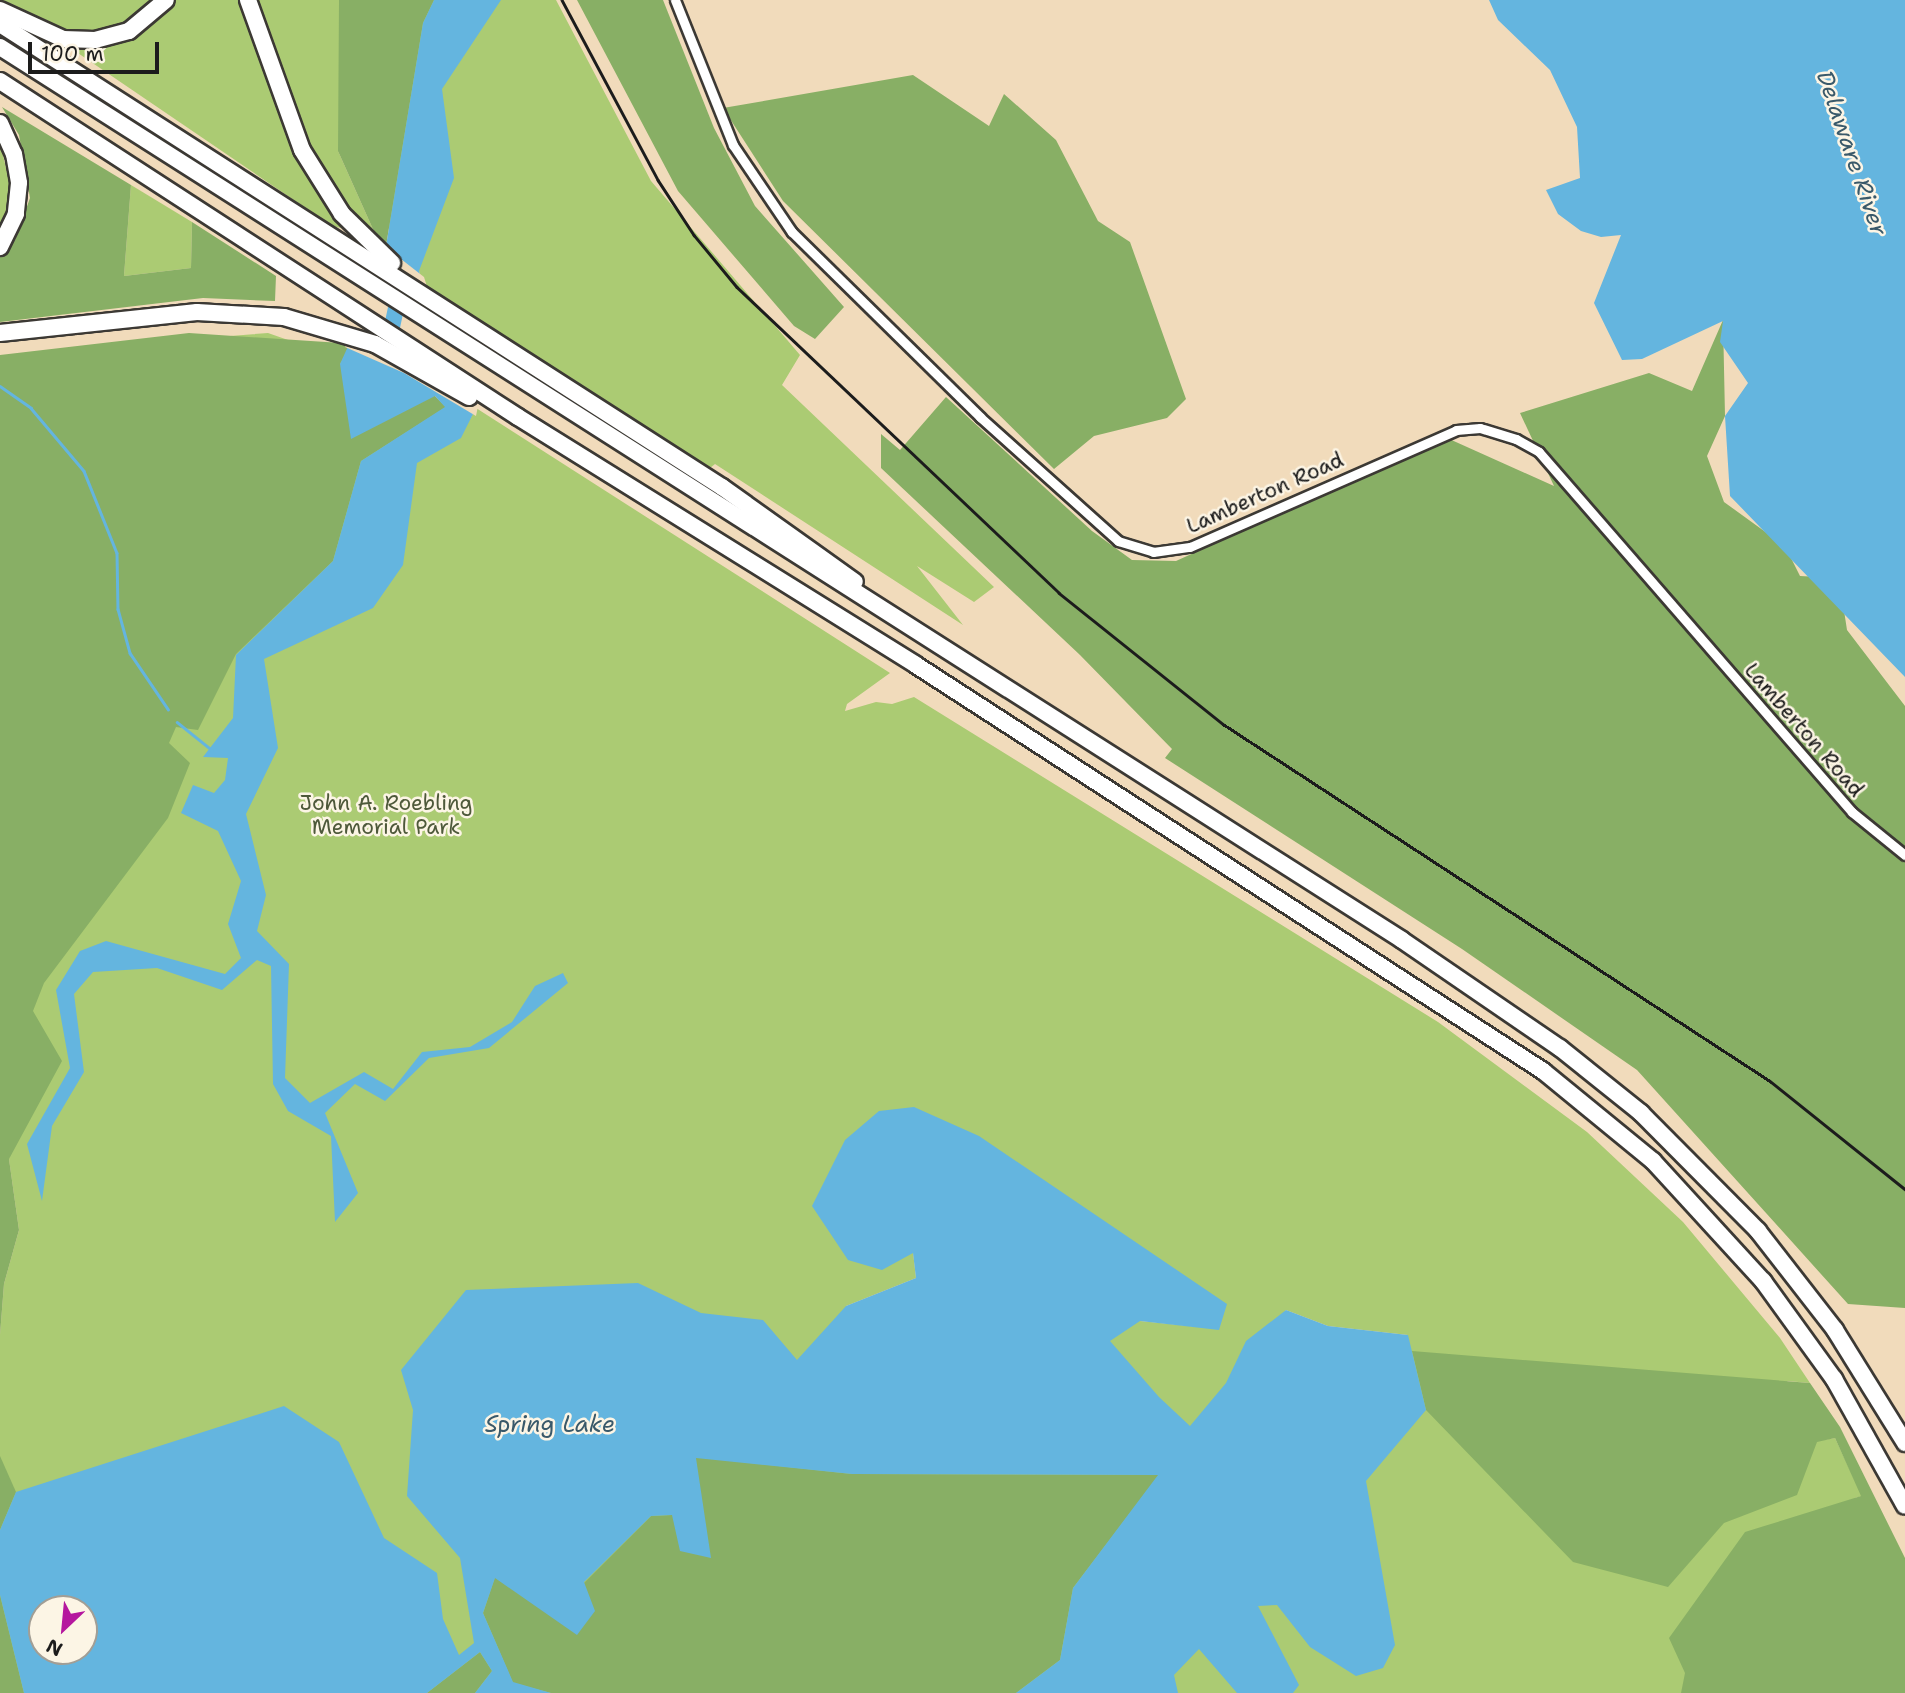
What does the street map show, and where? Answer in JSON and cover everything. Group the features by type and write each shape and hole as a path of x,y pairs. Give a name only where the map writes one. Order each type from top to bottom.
{"highway":[{"path":"0,10 63,39 95,40 129,31 166,0"},
{"path":"248,0 302,150 315,176 357,241"},
{"path":"0,24 272,195 357,241 578,393 722,486 845,573 896,618"},
{"path":"0,47 1402,940 1609,1087 1687,1156 1785,1264 1835,1330 1904,1441"},
{"path":"0,80 324,290 1396,973 1591,1108 1682,1190 1763,1280 1834,1379 1905,1506"},
{"path":"0,123 18,168 19,198 11,227 0,247"},
{"path":"0,333 217,312 302,321 345,333 399,356 826,609"},
{"path":"0,339 84,325"}],"street":[{"name":"Lamberton Road","path":"675,0 733,145 792,232 980,417 1118,541 1153,552 1191,547 1456,430 1480,428 1516,439 1539,452 1844,803 1905,855"}],"green space":[{"path":"0,0 556,0 651,181 800,355 782,385 994,587 974,602 917,566 963,625 715,464 705,472 425,294 419,271 338,151 376,236 332,226"},
{"path":"339,0 434,0 423,23 386,246 376,236 338,151"},
{"path":"577,0 663,0 714,128 755,206 844,307 815,339 794,326 678,191"},
{"path":"913,75 989,126 1004,94 1056,140 1098,221 1130,242 1186,399 1167,418 1094,436 1054,469 783,201 723,108"},
{"path":"2,107 131,185 124,276 191,268 192,222 276,276 275,301 203,298 0,322 0,257 15,240 30,198 19,135"},
{"path":"0,142 12,194 6,225 0,233"},
{"path":"131,185 192,222 191,268 124,276"},
{"path":"1723,320 1725,416 1707,456 1724,502 1785,546 1800,576 1839,578 1847,630 1905,706 1905,1308 1848,1304 1637,1070 1462,949 1165,758 1172,749 1080,655 881,468 881,434 900,450 946,397 1092,531 1132,560 1176,561 1447,438 1554,486 1520,413 1649,373 1692,391"},
{"path":"189,333 341,343 350,346 340,364 435,396 446,407 361,461 333,561 236,654 198,730 176,727 169,743 190,763 168,818 44,983 33,1011 62,1061 9,1159 19,1230 4,1284 0,1335 0,355"},
{"name":"John A. Roebling Memorial Park","path":"268,333 388,375 470,419 476,408 890,673 847,704 845,711 876,702 892,704 914,697 1438,1022 1587,1132 1683,1222 1780,1338 1810,1383 1787,1381 1823,1440 1835,1438 1862,1496 1855,1498 1905,1693 0,1693 0,1335 4,1284 19,1230 9,1159 114,345","holes":["913,1252 1219,1329 1140,1321 846,1306 916,1278","1286,1310 1328,1326 1408,1335 1265,1337"]},
{"path":"1412,1351 1810,1383 1840,1427 1905,1558 1905,1693 1681,1693 1685,1673 1669,1638 1745,1532 1861,1496 1835,1438 1817,1442 1797,1495 1724,1523 1668,1587 1573,1562 1426,1410"},
{"path":"0,1456 16,1492 0,1530"},
{"path":"695,1457 852,1474 1159,1475 1073,1588 1060,1660 1016,1693 551,1693 513,1683 483,1613 495,1577 584,1583 651,1516 672,1515"},
{"path":"0,1595 24,1693 0,1693"},
{"path":"480,1652 492,1671 475,1693 427,1693"}],"water":[{"path":"434,0 501,0 442,89 454,178 419,271 425,294 386,246 423,23"},
{"name":"Delaware River","path":"1489,0 1905,0 1905,677 1730,496 1725,416 1748,383 1720,342 1723,321 1642,359 1622,360 1594,303 1621,235 1601,237 1581,231 1558,214 1546,190 1580,178 1577,127 1550,70 1498,20"},
{"path":"355,331 476,408 461,438 417,463 403,565 373,608 264,659 278,748 246,814 266,895 257,931 289,964 285,1078 310,1103 364,1072 393,1089 422,1052 470,1047 512,1022 535,986 563,973 568,983 489,1048 429,1058 385,1101 355,1084 325,1113 358,1193 335,1222 331,1136 288,1111 273,1084 271,966 257,960 222,990 157,968 93,972 74,994 84,1072 52,1126 42,1201 27,1144 70,1068 56,990 80,951 106,941 225,974 241,958 228,924 241,881 218,831 181,813 193,785 214,793 225,780 228,758 203,757 233,718 236,655 333,561 361,461 445,407 435,396 351,439 340,364"},
{"name":"Spring Lake","path":"914,1107 979,1136 1227,1304 1219,1330 1140,1321 1110,1341 1159,1397 1190,1426 1226,1383 1246,1341 1286,1310 1328,1326 1408,1335 1426,1410 1366,1481 1395,1645 1383,1668 1356,1676 1310,1647 1277,1605 1258,1606 1299,1685 1293,1693 1237,1693 1199,1649 1174,1675 1178,1693 1016,1693 1060,1660 1073,1588 1158,1475 852,1474 696,1458 711,1558 680,1551 672,1515 651,1516 584,1582 595,1611 577,1635 495,1578 483,1613 513,1682 551,1693 475,1693 492,1671 480,1652 427,1693 24,1693 0,1595 0,1530 16,1492 284,1406 339,1442 384,1538 437,1573 443,1619 459,1655 474,1643 460,1558 407,1496 413,1410 401,1370 466,1290 638,1283 701,1313 763,1320 797,1360 846,1306 916,1278 913,1253 882,1270 848,1260 812,1206 845,1140 879,1111"}],"pier":[{"path":"383,245 424,277 429,293 377,267"},
{"path":"355,328 478,406 476,416 404,373 345,347"}],"waterway":[{"path":"388,346 400,289"},
{"path":"0,386 31,408 84,471 117,553 118,609 130,653 168,709"},
{"path":"177,722 212,750"}],"railway":[{"path":"562,0 658,180 694,235 737,287 1059,593 1223,724 1770,1081 1905,1189"}]}
